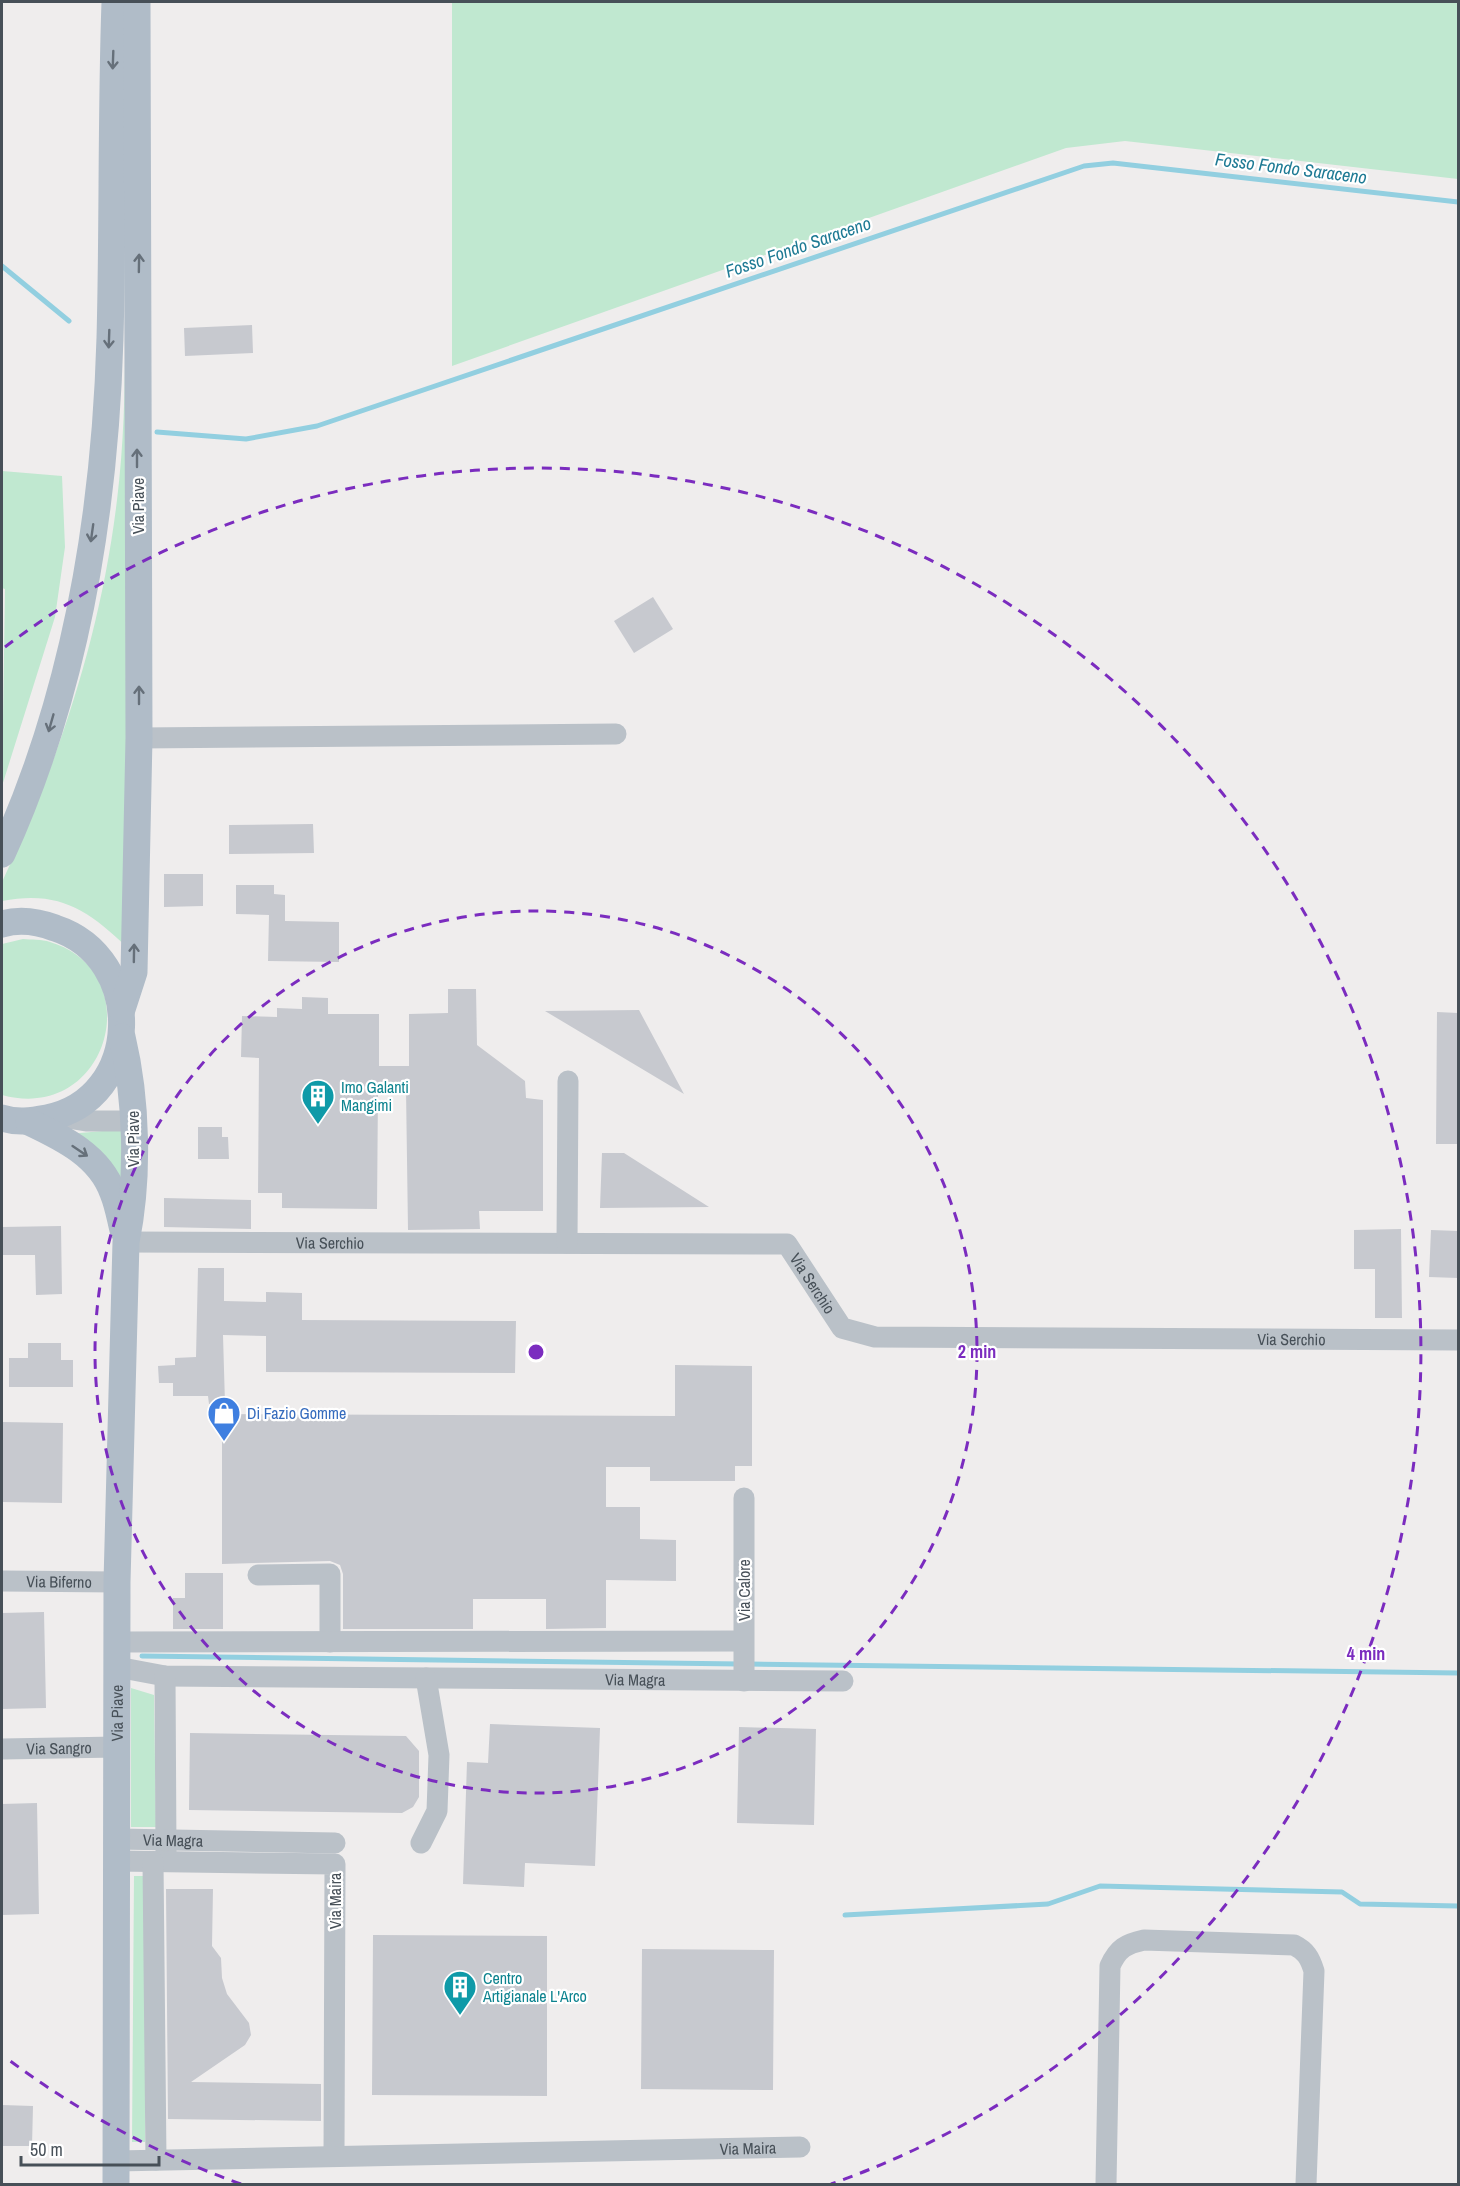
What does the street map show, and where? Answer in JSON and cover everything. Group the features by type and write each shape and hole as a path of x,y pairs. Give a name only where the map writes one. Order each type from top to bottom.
{"main road":[{"path":"2,854 38,764 59,695 73,639 94,518 110,338 111,130 115,2"},
{"name":"Via Piave","path":"122,1009 134,972 139,738 137,2"},
{"path":"2,924 38,922 68,932 94,951 113,978 122,1009 122,1037 114,1063 100,1086 80,1104 56,1116 11,1121"},
{"name":"Via Piave","path":"116,2173 117,1582 126,1242 132,1215 134,1121 131,1075 122,1037"},
{"name":"Via Piave","path":"11,1121 86,1154 103,1173 113,1193 126,1242"}],"street":[{"path":"139,738 616,734"},
{"path":"567,1243 568,1081"},
{"path":"56,1116 86,1121 134,1121"},
{"name":"Via Serchio","path":"126,1242 787,1244 842,1328 875,1337 1458,1340"},
{"name":"Via Calore","path":"744,1498 744,1681"},
{"path":"258,1575 330,1574 330,1642"},
{"name":"Via Biferno","path":"2,1581 117,1582"},
{"path":"117,1655 330,1642 743,1641"},
{"name":"Via Magra","path":"117,1655 165,1676 843,1681"},
{"path":"156,2160 160,1862 166,1840 165,1676"},
{"path":"421,1843 437,1811 439,1755 426,1678"},
{"name":"Via Sangro","path":"2,1749 117,1747"},
{"name":"Via Magra","path":"117,1850 166,1840 335,1843"},
{"name":"Via Maira","path":"117,1850 160,1862 335,1864 334,2156"},
{"path":"1106,2184 1110,1966 1115,1954 1125,1945 1144,1941 1294,1945 1307,1954 1314,1971 1306,2184"},
{"name":"Via Maira","path":"116,2173 156,2160 800,2147"}],"green space":[{"path":"452,2 1458,2 1458,179 1125,141 1066,148 452,366"},
{"path":"125,182 127,947 98,922 70,906 40,898 2,901 2,882 42,790 75,696 89,648 110,550 121,461 123,421"},
{"path":"2,471 62,476 65,547 55,617 2,786 5,589 2,588"},
{"path":"23,939 50,942 81,958 100,983 107,1011 104,1041 91,1067 69,1088 39,1098 2,1095 2,944"},
{"path":"125,1129 124,1202 69,1134"},
{"path":"131,1688 154,1695 156,1827 131,1827"},
{"path":"134,1876 147,1876 145,2142 132,2142"}],"building":[{"path":"252,325 253,353 185,356 184,328"},
{"path":"653,597 673,629 634,653 614,621"},
{"path":"313,824 314,853 229,854 229,825"},
{"path":"164,874 203,874 203,906 164,907"},
{"path":"236,885 274,885 274,894 285,895 285,921 339,922 339,962 268,961 269,915 236,914"},
{"path":"448,989 476,989 477,1045 525,1081 526,1098 543,1100 543,1211 479,1211 480,1229 408,1230 406,1089 378,1089 377,1209 282,1208 282,1193 258,1193 259,1058 241,1057 242,1016 277,1017 277,1008 302,1009 302,997 328,998 328,1014 379,1014 379,1066 409,1066 409,1014 448,1013"},
{"path":"639,1010 684,1094 545,1011"},
{"path":"1437,1012 1458,1013 1458,1144 1436,1144"},
{"path":"198,1127 222,1127 222,1137 228,1137 229,1159 198,1159"},
{"path":"602,1153 624,1153 709,1207 600,1208"},
{"path":"164,1198 251,1200 251,1229 164,1227"},
{"path":"61,1226 62,1294 36,1295 35,1255 2,1255 2,1227"},
{"path":"1401,1229 1402,1318 1375,1318 1375,1269 1354,1269 1354,1230"},
{"path":"1431,1230 1458,1231 1458,1278 1429,1277"},
{"path":"198,1268 224,1268 224,1301 266,1302 266,1292 302,1293 302,1320 516,1321 515,1373 266,1372 266,1336 223,1335 225,1404 209,1404 208,1396 173,1396 173,1383 159,1383 158,1366 175,1365 175,1358 196,1357"},
{"path":"28,1343 61,1343 61,1360 73,1360 73,1387 9,1387 9,1358 28,1358"},
{"path":"675,1365 752,1366 752,1466 735,1466 735,1481 650,1481 650,1467 606,1467 606,1507 640,1507 640,1539 676,1540 676,1581 606,1580 606,1628 546,1629 546,1599 473,1599 473,1629 343,1629 343,1574 340,1565 330,1561 222,1564 222,1414 675,1416"},
{"path":"2,1422 63,1423 62,1503 2,1502"},
{"path":"185,1573 223,1573 223,1629 173,1629 173,1598 185,1598"},
{"path":"44,1612 46,1708 2,1709 2,1613"},
{"path":"490,1724 600,1728 595,1866 525,1863 524,1887 463,1884 467,1762 488,1763"},
{"path":"739,1727 816,1729 814,1825 737,1823"},
{"path":"190,1733 406,1736 419,1751 419,1797 413,1807 402,1813 189,1810"},
{"path":"37,1803 39,1914 2,1915 2,1804"},
{"path":"166,1889 213,1889 212,1946 221,1958 222,1978 227,1994 249,2023 251,2035 245,2045 191,2082 321,2084 321,2121 168,2119"},
{"name":"Centro Artigianale L'Arco","path":"373,1935 547,1936 547,2096 372,2095"},
{"path":"642,1949 774,1950 773,2090 641,2089"},
{"path":"2,2105 33,2106 32,2146 2,2146"}],"waterway":[{"name":"Fosso Fondo Saraceno","path":"157,432 246,439 317,426 1084,166 1113,163 1458,202"},
{"name":"Fosso Fondo Saraceno","path":"2,266 69,321"},
{"path":"142,1656 740,1664"},
{"path":"749,1664 1458,1673"},
{"path":"845,1915 1048,1904 1100,1886 1342,1892 1360,1904 1458,1906"}],"place":[{"name":"Imo Galanti Mangimi","path":"318,1125"},
{"name":"Di Fazio Gomme","path":"224,1442"},
{"name":"Centro Artigianale L'Arco","path":"460,2016"}]}
